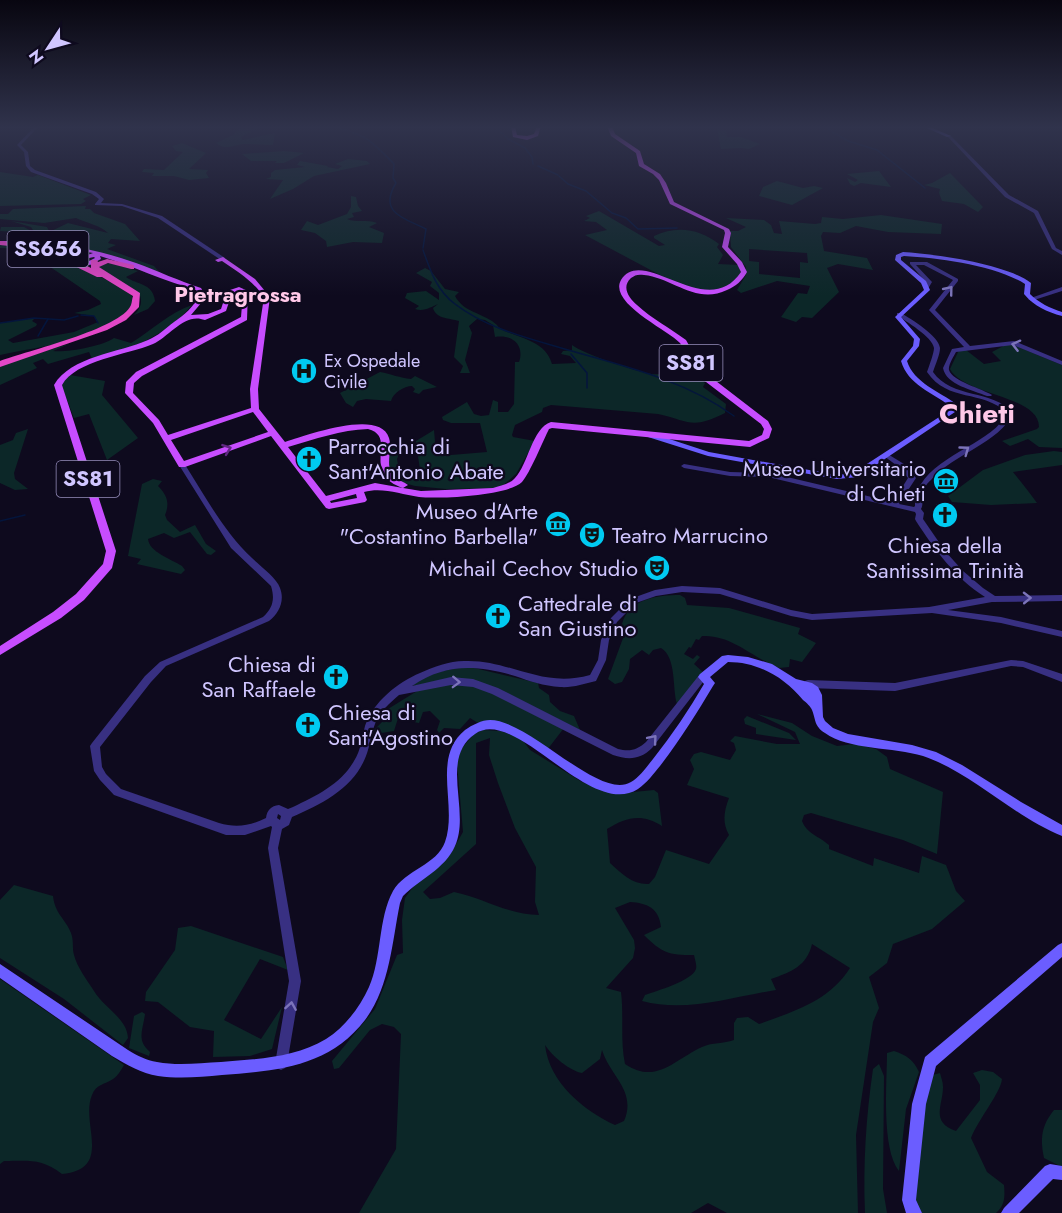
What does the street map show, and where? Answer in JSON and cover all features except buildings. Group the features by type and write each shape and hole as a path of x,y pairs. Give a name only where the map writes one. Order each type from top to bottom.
{"highway":[{"name":"SS656","path":"0,243 42,247 89,260 108,261 131,267"},
{"name":"SS656","path":"0,364 24,354 100,331 126,317 136,308 138,301 135,292 107,278 89,260"},
{"name":"SS656","path":"0,356 59,345"}],"main road":[{"name":"SS81","path":"457,492 499,490 516,483 546,427 551,425 750,444 766,436 768,429 759,418 695,370 683,342 639,310 622,292 621,286 627,275 637,271 647,272 684,290 715,293 726,290 739,280 744,272 740,263 725,247 728,233 724,226 686,212 672,203 664,183"},
{"path":"89,260 80,251 70,247 0,243 52,242 89,260 112,257 178,283"},
{"path":"649,434 708,454 837,477 849,476 886,456 953,411 954,405 908,373 904,361 916,346 917,339 911,330 899,320 899,314 927,290 927,286 898,260 898,256 913,254 1015,275 1028,283 1027,294 1031,299 1044,308 1062,314"},
{"path":"89,260 112,257"},
{"path":"220,259 252,289 254,298 246,304 244,318 139,374 130,382 129,393 156,422 182,465 272,432"},
{"path":"220,259 262,288 267,297 254,389 255,409 327,503 362,500 359,490 383,485 421,494 457,492"},
{"path":"131,267 199,290 202,295 200,301 189,318"},
{"name":"SS81","path":"0,651 57,615 80,597 108,565 111,551 58,385 59,381 69,371 85,364 146,344 189,318 211,316 224,310 227,294 231,291 246,291 246,304"},
{"path":"167,438 255,409"},
{"path":"282,446 336,430 375,428 382,432 386,442 384,468 390,479 402,485 457,492"},
{"path":"0,970 113,1048 137,1062 156,1068 184,1070 281,1064 317,1053 336,1040 360,1016 375,990 394,902 399,892 441,856 452,841 455,795 451,759 455,748 464,737 487,724 504,727 540,747 567,767 616,790 633,787 646,775 710,683 703,677 723,660 729,658 757,663 781,673 818,695 815,707"},
{"path":"802,686 815,707 819,720 830,732 840,736 895,744 929,754 955,766 1062,831"},
{"path":"914,1213 909,1200 910,1188 919,1104 930,1062 1062,949"},
{"path":"1009,1213 1050,1171 1062,1173"}],"street":[{"path":"65,183 94,193 102,199 98,204 122,205 160,217 220,259"},
{"path":"994,183 1007,196 1036,212 1054,249 1062,253"},
{"path":"927,286 928,282 912,263 925,263 955,280 956,283 932,310 968,348"},
{"path":"1031,299 1062,289"},
{"path":"899,314 934,340 937,348 930,372 933,378 949,387 1002,405 1010,412 1010,418 922,484 917,494 918,512 940,550 977,590 992,599"},
{"path":"1002,405 1005,404 956,381 947,373 946,368 953,351 1014,342 1062,363"},
{"path":"886,456 902,466 912,478 895,504"},
{"path":"798,470 795,472 722,470 688,463 684,466 730,474 768,475 895,504 918,512"},
{"path":"182,465 234,546 275,585 278,592 276,608 266,619 163,664 148,679 94,746 94,752 97,768 118,792 232,832 285,821 287,814 313,802 348,776 357,765 372,720 399,692 427,674 468,663 484,665 551,684 580,683 593,678 599,666 609,630 623,609 633,601 656,593 682,589 726,592 803,616 929,610 976,600 1062,598"},
{"path":"976,600 977,590"},
{"path":"929,610 1001,620 1062,634"},
{"path":"802,686 895,687 1011,663 1023,664 1062,678"},
{"path":"399,692 451,681 473,683 495,691 616,752 633,756 649,745 703,677"},
{"path":"818,695 830,687"},
{"path":"274,823 273,848 295,981 281,1064"}],"green space":[{"path":"0,183 58,183 91,195 83,199 86,201 81,204 0,206"},
{"path":"281,183 303,183 293,189 270,199"},
{"path":"773,183 783,183 803,188 814,186 823,188 792,205 759,196 763,187"},
{"path":"849,183 888,183 891,187 861,183 854,186"},
{"path":"959,183 983,207 978,212 964,204 942,201 940,189 924,185"},
{"path":"351,196 356,197 362,211 352,213 354,217 347,219 377,223 369,227 384,233 382,243 353,242 327,247 326,241 315,233 301,230 307,221 318,225 347,214 351,207"},
{"path":"86,206 85,209 125,224 140,241 111,239 108,243 116,245 107,249 154,266 161,274 88,249 52,242 14,240 23,239 23,235 13,236 17,232 0,231 1,227 24,227 35,233 31,227 11,221 47,227 49,231 43,235 68,223 108,233 76,218 44,223 0,219 0,214 8,214 13,209"},
{"path":"599,211 659,246 665,245 654,236 671,230 688,230 704,235 719,244 717,247 723,255 718,264 739,265 742,273 724,290 708,292 675,283 585,235 607,230 596,222 584,221 590,218 586,216"},
{"path":"881,215 942,224 941,234 888,232 856,226 840,233 823,232 821,236 824,251 867,258 873,270 838,264 827,268 839,292 812,318 802,317 796,322 781,317 798,293 807,294 810,286 777,281 741,293 737,290 746,275 746,267 731,247 730,231 738,231 746,227 726,218 764,220 771,225 774,233 782,234 779,221 815,224 821,223 822,217 843,219","holes":["749,249 807,253 808,263 800,262 800,278 759,274 759,262 749,261"]},
{"path":"0,244 33,245 62,257 130,292 135,302 108,326 91,334 0,355 0,323 35,318 32,321 37,324 36,326 8,340 13,343 74,332 98,322 94,316 74,313 101,304 100,301 43,262 50,258 31,249 0,248"},
{"path":"110,263 138,271 126,277 144,285 154,295 155,301 148,309 134,315 141,305 139,293 109,277 97,266"},
{"path":"425,268 431,271 445,289 459,292 455,296 462,305 492,321 505,331 539,346 545,351 552,364 576,363 570,356 561,354 563,351 572,350 572,345 598,358 645,373 691,374 705,383 703,387 726,404 725,413 697,423 658,414 551,405 515,425 513,437 535,441 516,474 500,488 446,489 404,483 390,475 387,461 388,451 397,447 398,442 403,444 397,459 399,470 418,477 438,477 420,469 416,444 416,441 434,430 436,453 439,456 487,452 480,423 451,423 443,420 442,417 467,402 474,414 489,415 493,400 498,402 498,412 508,412 514,404 515,362 519,362 520,356 516,342 507,337 495,337 493,325 485,320 477,319 469,326 472,333 465,360 470,373 460,373 463,366 454,357 459,321 443,318 437,314 433,308 438,304 418,310 415,309 419,306 405,298 407,293 426,291 439,300 439,293 430,286 432,282 416,273"},
{"path":"192,305 171,325 134,346 93,361 89,352 48,364 43,359 33,363 37,368 0,385 0,365 69,344 53,351 84,348 102,344 114,338 131,343 168,317"},
{"path":"1009,343 1062,365 1062,448 1039,447 1028,439 1010,446 1002,441 1037,429 1039,427 1036,416 1015,402 970,385 958,378 950,369 959,350 966,350 984,364 1001,361 992,352"},
{"path":"380,372 411,379 415,376 437,387 423,390 419,394 413,392 415,389 412,386 406,387 399,390 391,401 366,399 357,401 353,407 346,403 340,393"},
{"path":"70,375 105,381 102,395 138,438 107,460 89,414 74,418 61,384"},
{"path":"28,429 14,473 15,479 28,489 15,490 0,483 0,445 13,440 16,433"},
{"path":"1062,452 1062,465 1013,472 1037,503 991,505 952,502 948,496 983,470 1025,455"},
{"path":"153,479 162,481 158,486 167,499 165,515 167,520 180,532 195,525 206,544 216,551 211,555 207,554 190,532 174,538 164,533 148,539 152,548 182,566 185,570 181,574 137,564 141,559 128,556 142,484"},
{"path":"680,595 685,598 687,605 729,608 800,628 798,634 816,643 802,662 790,659 789,667 779,668 723,639 702,636 699,640 696,639 684,654 693,659 697,655 700,657 694,664 704,673 677,704 670,659 661,648 653,650 649,655 642,650 630,659 629,669 622,682 615,684 608,679 626,630 622,624 631,609 645,600"},
{"path":"470,667 538,683 539,688 549,695 550,702 560,711 574,716 580,730 497,688 451,678 413,686 416,681 430,675"},
{"path":"438,684 476,686 490,690 564,728 547,750 516,731 478,723 470,718 460,729 444,728 439,733 437,730 440,721 430,711 423,712 419,723 414,722 415,714 400,712 394,731 375,734 374,730 386,718 388,709 422,688"},
{"path":"757,714 792,723 812,736 837,746 855,744 876,749 887,757 890,769 943,792 937,854 903,840 811,813 804,815 802,821 810,832 829,845 829,849 873,866 874,858 919,873 922,856 946,865 956,891 965,901 932,929 893,944 887,963 869,977 879,1008 873,1022 856,1135 858,1213 727,1213 708,1203 691,1213 359,1213 396,1149 401,1034 394,1027 382,1024 370,1030 339,1068 334,1069 332,1061 375,1009 397,955 403,953 402,920 405,898 416,883 451,853 463,832 457,763 461,749 474,734 483,730 501,731 521,738 530,750 582,782 613,794 654,790 658,793 662,826 648,819 634,818 607,829 610,863 633,881 649,884 655,877 666,850 709,864 729,835 724,817 729,798 687,785 694,769 690,760 694,754 701,752 730,760 736,750 734,743 730,741 735,736 777,744 800,744 795,732","holes":["490,738 489,755 498,783 515,828 536,867 535,902 539,915 517,912 454,892 440,898 430,899 423,892 476,844 476,743","630,902 647,905 658,915 661,927 644,935 666,952 694,955 696,969 688,978 645,995 642,1001 692,1005 776,990 771,979 791,971 802,963 810,952 812,944 850,968 832,989 810,1004 759,1024 748,1017 737,1018 734,1023 734,1040 702,1047 674,1064 656,1071 636,1070 625,1064 621,992 606,988 633,958 635,948 634,940 615,908","545,1045 562,1062 582,1073 600,1059 602,1050 625,1092 627,1110 624,1121 615,1125 580,1103 561,1083 548,1058"]},
{"path":"747,716 789,733 796,740 756,734 756,728 745,724 744,719"},
{"path":"14,885 53,896 58,912 71,933 74,955 80,969 98,997 127,1031 128,1038 123,1045 64,999 0,958 0,900"},
{"path":"191,926 283,957 288,970 260,959 224,1020 261,1039 282,1007 272,1049 250,1056 213,1057 214,1031 190,1027 158,1002 145,1001 146,992 175,950 178,928"},
{"path":"0,979 124,1065 116,1076 98,1087 92,1095 89,1106 91,1154 87,1163 78,1170 62,1174 41,1163 4,1161 0,1164"},
{"path":"142,1012 145,1014 142,1039 150,1052 149,1056 129,1048 134,1016"},
{"path":"894,1051 909,1058 919,1072 906,1109 899,1171 893,1161 886,1115 887,1053"},
{"path":"879,1064 884,1076 883,1189 887,1213 865,1213 865,1159 869,1105 873,1069"},
{"path":"982,1070 993,1072 1002,1079 998,1091 971,1138 987,1172 1004,1185 1003,1204 996,1213 922,1213 914,1199 929,1076 940,1073 943,1087 940,1118 943,1123 956,1131 980,1100 980,1085 973,1073"},
{"path":"1054,1110 1062,1110 1062,1167 1044,1158 1043,1151 1044,1127"}],"waterway":[{"path":"396,183 391,193 392,209 403,218 426,229 423,248"},
{"path":"566,183 586,191 612,213 626,218 638,229 677,228"},
{"path":"918,183 925,188"},
{"path":"423,250 431,272 443,293 477,318 514,334 669,381 692,391 734,416"},
{"path":"81,315 94,316 98,323"},
{"path":"0,323 34,318 64,320 78,316"},
{"path":"38,336 48,319"},
{"path":"571,354 587,373 587,388"},
{"path":"0,521 25,515"}],"place":[{"name":"Ex Ospedale Civile","path":"304,371"},
{"name":"Parrocchia di Sant'Antonio Abate","path":"309,459"},
{"name":"Museo Universitario di Chieti","path":"946,481"},
{"name":"Chiesa della Santissima Trinità","path":"945,515"},
{"name":"Museo d'Arte \"Costantino Barbella\"","path":"558,524"},
{"name":"Teatro Marrucino","path":"592,535"},
{"name":"Michail Cechov Studio","path":"657,568"},
{"name":"Cattedrale di San Giustino","path":"498,616"},
{"name":"Chiesa di San Raffaele","path":"336,677"},
{"name":"Chiesa di Sant'Agostino","path":"308,725"}],"district":[{"name":"Pietragrossa","path":"238,294"},
{"name":"Chieti","path":"977,413"}]}
